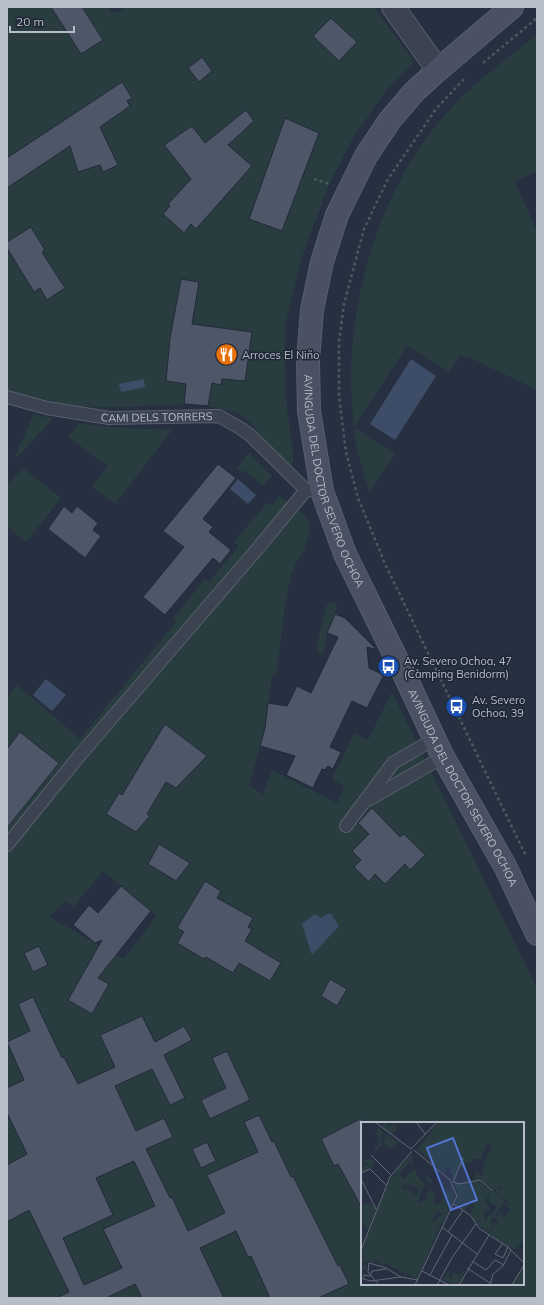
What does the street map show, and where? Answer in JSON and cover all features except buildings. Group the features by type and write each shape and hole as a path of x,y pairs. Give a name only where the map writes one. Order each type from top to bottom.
{"street":[{"path":"393,7 438,70"},
{"name":"AVINGUDA DEL DOCTOR SEVERO OCHOA","path":"512,7 414,92 390,120 366,156 337,215 322,262 312,310 308,360 309,411 314,491 439,748 505,866 537,934"}],"lane":[{"name":"CAMI DELS TORRERS","path":"7,397 48,408 109,418 219,416 250,435 314,491"},
{"path":"7,845 80,755 259,547 314,491"},
{"path":"365,802 439,748"},
{"path":"346,826 393,763 439,748"}],"path":[{"path":"481,64 537,18"},
{"path":"470,74 436,109 388,179 364,229 344,304 339,342 339,397 346,452 358,498 383,559 529,862"}],"green space":[{"path":"7,7 108,7 112,13 120,11 126,7 374,7 414,62 386,91 354,136 327,189 302,257 285,326 285,392 293,454 293,463 290,467 283,461 253,425 238,413 233,411 208,406 176,404 96,407 51,401 7,391"},
{"path":"537,34 537,172 515,181 537,232 537,390 471,358 460,355 449,372 407,346 354,427 351,366 355,326 362,286 372,246 387,208 405,172 427,138 462,97 482,78"},
{"path":"34,414 53,419 13,461"},
{"path":"79,424 172,430 115,504 92,486 108,466 68,437"},
{"path":"354,427 395,454 369,492 360,459"},
{"path":"249,452 272,476 263,486 245,470 242,473 237,468"},
{"path":"23,468 61,498 26,542 7,526 7,486"},
{"path":"279,496 305,516 309,522 310,529 309,537 304,546 307,548 297,561 291,576 286,599 276,676 272,675 265,728 249,785 263,795 272,770 337,803 345,786 332,780 354,733 368,740 392,692 537,988 537,1298 7,1298 7,698 17,685 80,739 176,622 173,618 205,579 209,582 239,546 234,542 268,502 272,505","holes":["103,871 156,916 124,959 49,917 66,901 73,907"]},
{"path":"330,601 336,603 337,608 327,633 324,650 321,654 317,652 317,644 326,607"}],"water":[{"path":"411,359 436,376 395,440 370,424"},
{"path":"144,379 145,387 121,392 119,384"},
{"path":"238,479 256,495 248,504 230,489"},
{"path":"46,679 66,695 52,711 33,695"},
{"path":"330,913 339,926 312,955 302,924 315,914 321,918"}],"place":[{"name":"Arroces El Niño","path":"226,355"},
{"name":"Av. Severo Ochoa, 47 (Càmping Benidorm)","path":"388,667"},
{"name":"Av. Severo Ochoa, 39","path":"457,706"}]}
